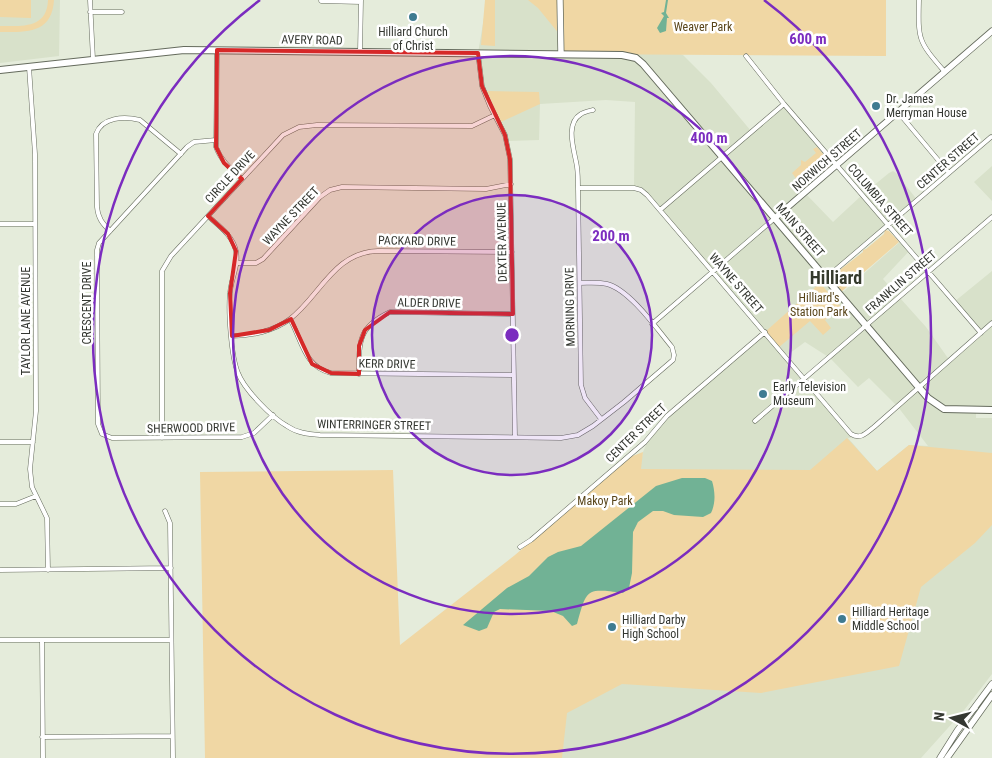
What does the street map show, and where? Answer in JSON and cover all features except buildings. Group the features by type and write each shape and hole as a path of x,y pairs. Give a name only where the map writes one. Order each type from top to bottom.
{"main road":[{"path":"560,0 561,54"},
{"name":"NORWICH STREET","path":"775,218 992,31"},
{"name":"AVERY ROAD","path":"0,70 168,51 625,55"},
{"name":"MAIN STREET","path":"625,55 636,58 643,64 933,403 944,409 992,410"},
{"path":"940,758 957,731 992,684"},
{"path":"947,758 992,695"}],"street":[{"path":"90,0 93,59"},
{"path":"918,0 919,37 944,71"},
{"path":"321,1 361,1 360,52"},
{"path":"90,12 122,12"},
{"path":"217,50 216,140 219,156 242,179"},
{"name":"DEXTER AVENUE","path":"478,53 482,86 505,135 510,159 515,437"},
{"name":"COLUMBIA STREET","path":"746,56 784,104 888,226 911,249 981,333"},
{"name":"TAYLOR LANE AVENUE","path":"29,67 35,154 36,411 30,478 36,496 47,518 48,570"},
{"path":"660,210 784,104"},
{"name":"MORNING DRIVE","path":"593,110 576,118 572,130 578,170 581,385 585,398 601,419"},
{"path":"898,112 949,173"},
{"name":"CIRCLE DRIVE","path":"162,438 162,271 171,256 283,135 299,127 316,125 464,127 472,126 495,115"},
{"path":"110,230 98,216 96,134 98,128 109,120 133,118 140,120 181,154"},
{"name":"CENTER STREET","path":"826,278 991,137"},
{"name":"CRESCENT DRIVE","path":"102,434 98,424 97,250 99,243 194,142 216,140"},
{"name":"WAYNE STREET","path":"237,263 256,263 263,259 320,197 330,190 342,187 486,188 511,184"},
{"name":"WAYNE STREET","path":"578,188 634,188 641,190 714,271 851,434 856,437 862,436 920,388"},
{"name":"WINTERRINGER STREET","path":"208,216 228,234 234,246 237,263 230,293 234,359 238,374 249,391 273,415 286,426 302,433 320,435 561,438 578,435 601,419 669,364 674,355 672,347 652,324"},
{"name":"FRANKLIN STREET","path":"755,421 992,217"},
{"name":"NORWICH STREET","path":"652,324 775,218"},
{"path":"0,224 35,224"},
{"name":"PACKARD DRIVE","path":"232,336 270,330 290,319 337,268 352,256 370,251 512,252"},
{"path":"580,283 609,284 622,291 652,324"},
{"name":"ALDER DRIVE","path":"359,374 359,346 364,330 376,319 390,312 513,314"},
{"name":"KERR DRIVE","path":"290,319 312,364 323,371 359,374 514,375"},
{"path":"920,388 992,323"},
{"name":"CENTER STREET","path":"520,547 531,540 645,442 667,416 765,332"},
{"name":"SHERWOOD DRIVE","path":"102,434 112,438 242,437 254,433 273,415"},
{"path":"0,442 33,442"},
{"path":"0,504 16,504 36,496"},
{"path":"165,511 170,523 173,758"},
{"path":"0,570 171,568"},
{"path":"0,640 171,640"},
{"path":"42,640 42,758"},
{"path":"42,737 172,736"}],"highlighted area":[{"path":"217,50 478,53 482,86 505,135 510,159 513,314 390,312 365,330 359,346 359,374 331,373 312,364 291,319 269,330 232,336 230,293 236,251 228,234 208,216 242,179 224,163 216,147"}],"shaded area":[{"path":"0,0 60,0 59,56 0,63"},
{"path":"487,0 560,0 683,55 711,83 751,131 784,104 836,165 805,193 833,222 862,195 893,171 918,201 826,278 838,292 844,291 902,240 911,249 883,279 926,327 950,361 981,333 954,302 992,271 992,407 976,407 976,418 992,418 992,674 965,709 921,758 300,758 640,469 643,452 649,438 662,421 765,332 647,195 634,188 635,102 606,100 540,104 539,140 506,141 482,86 478,53","holes":["805,342 830,358 858,387 869,378 898,407 928,446 909,445 877,471 848,438 856,437 786,356"]},
{"path":"666,0 668,0 666,13 669,18 667,18 666,31 660,33 657,28 664,16 661,13 664,12"},
{"path":"992,166 992,201 974,182"},
{"path":"682,478 705,478 712,481 714,505 711,513 703,517 653,511 638,522 633,532 632,573 629,588 623,593 594,591 586,597 577,624 572,626 563,616 551,611 500,609 494,612 487,628 479,631 463,625 507,588 529,576 548,557 558,552 581,546 656,486"}],"green space":[{"path":"0,0 31,0 31,18 0,17"},
{"path":"48,0 54,0 52,11 43,25 28,31 0,32 0,26 25,25 38,21 47,9"},
{"path":"485,0 495,0 495,46 481,45"},
{"name":"Weaver Park","path":"528,0 886,0 886,56 561,54 560,35 538,8"},
{"path":"487,91 539,92 540,104 501,122"},
{"path":"817,147 830,162 830,167 826,171 823,170 807,187 803,188 792,173 801,165 801,160 805,162 816,153 813,149"},
{"path":"885,230 889,231 899,242 841,292 832,282 832,276 884,234"},
{"name":"Hilliard's Station Park","path":"820,283 841,307 825,320 831,328 823,335 810,321 778,348 765,332"},
{"name":"Makoy Park","path":"847,438 877,471 909,445 992,453 992,525 975,543 921,587 899,666 761,693 622,684 567,713 562,758 205,758 200,472 393,470 400,645 515,555 630,457 643,452 641,469 810,470"}],"place":[{"name":"Hilliard Church of Christ","path":"413,17"},
{"name":"Dr. James Merryman House","path":"876,106"},
{"name":"Early Television Museum","path":"763,394"},
{"name":"Hilliard Heritage Middle School","path":"842,619"},
{"name":"Hilliard Darby High School","path":"612,627"}],"district":[{"name":"Hilliard","path":"836,277"}]}
